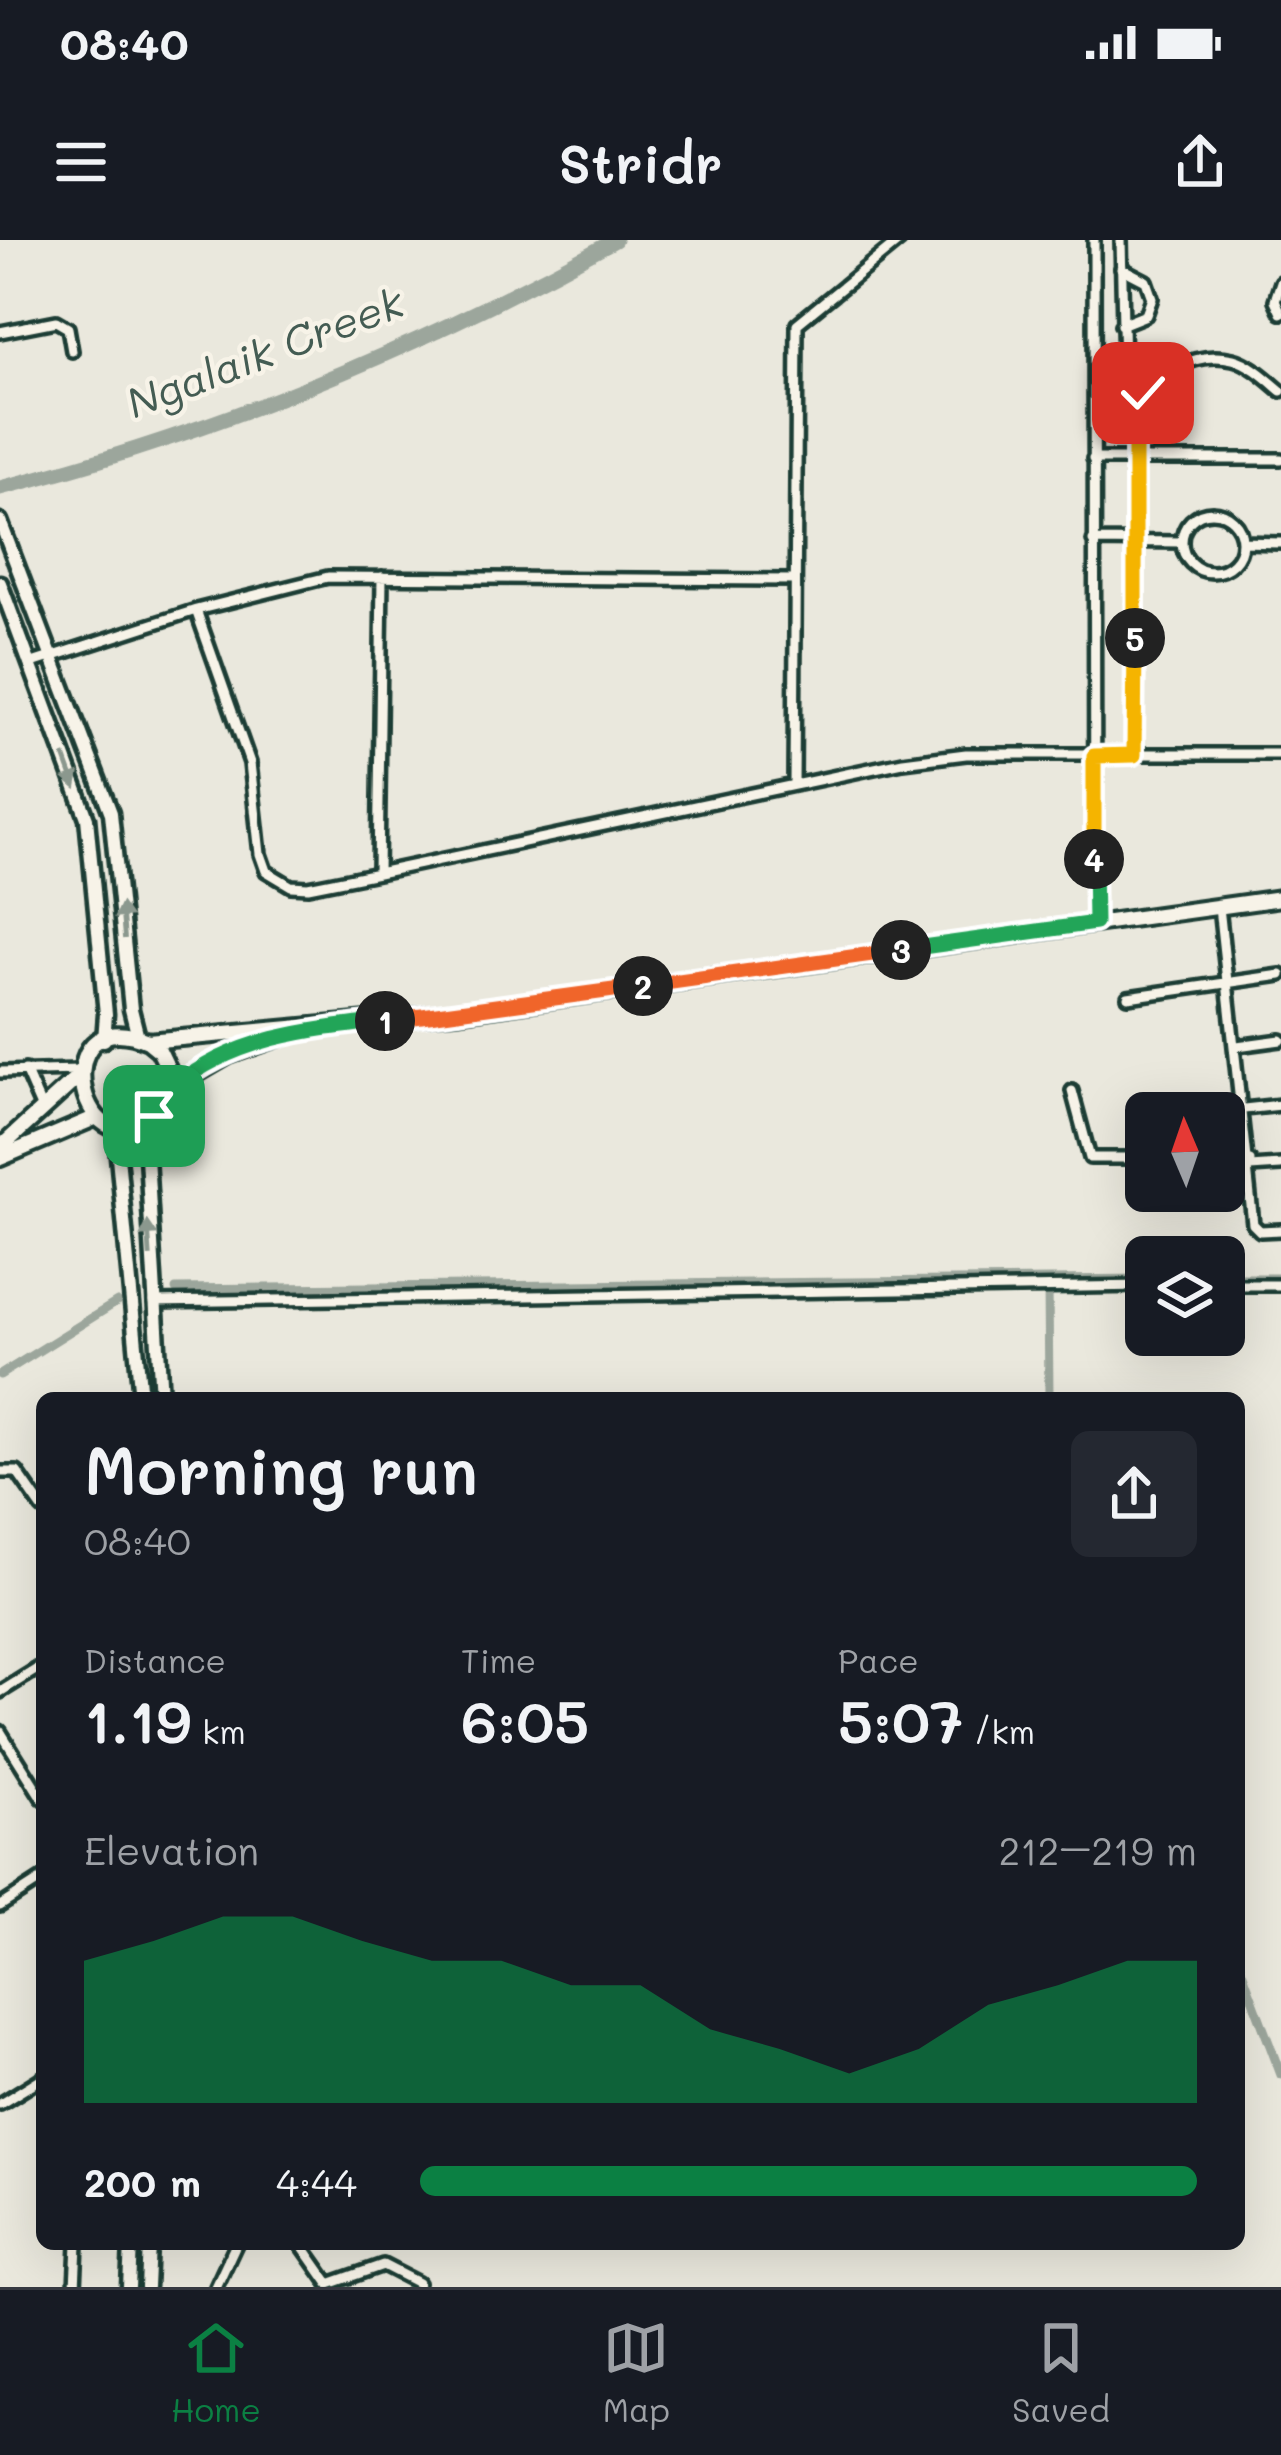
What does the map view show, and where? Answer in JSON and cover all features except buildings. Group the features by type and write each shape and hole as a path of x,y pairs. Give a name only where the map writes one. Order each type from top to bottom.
{"main road":[{"path":"0,521 110,813 130,1009 143,1039 167,1061 171,1089 162,1109 145,1122 116,1125 97,1117 81,1093 80,1073"},
{"path":"0,583 86,818 106,1014 104,1040"},
{"path":"0,1148 80,1073 88,1054 104,1040 306,1030 455,1013 1281,898"},
{"path":"171,1089 229,1055 306,1030"},
{"path":"0,1158 97,1117"},
{"path":"145,1122 161,1392"},
{"path":"116,1125 140,1392"},
{"path":"129,2287 131,2250"},
{"path":"147,2287 149,2250"}],"street":[{"path":"794,785 797,325 900,240"},
{"path":"1094,240 1095,923"},
{"path":"1121,240 1124,367 1135,406 1134,755"},
{"path":"1121,268 1146,281 1152,298 1146,315 1121,325"},
{"path":"1281,282 1275,300 1281,313"},
{"path":"0,332 56,320 68,328 72,351"},
{"path":"1135,406 1162,375 1199,359 1234,359 1281,391"},
{"path":"1124,367 1162,375"},
{"path":"1266,378 1281,376"},
{"path":"1093,459 1281,459"},
{"path":"1217,512 1235,523 1242,542 1234,563 1215,572 1188,562 1180,542 1196,516 1217,512"},
{"path":"1093,541 1180,542"},
{"path":"1242,542 1281,543"},
{"path":"29,664 301,581 382,577 795,580"},
{"path":"377,873 382,577"},
{"path":"196,610 250,763 266,871 291,886 308,887 794,785 966,754 1281,754"},
{"path":"53,729 76,720"},
{"path":"1219,907 1242,1092"},
{"path":"1128,997 1281,975"},
{"path":"1237,1046 1281,1040"},
{"path":"25,1070 41,1109"},
{"path":"0,1072 80,1073"},
{"path":"1072,1090 1090,1158 1125,1158"},
{"path":"1245,1109 1281,1105"},
{"path":"1245,1118 1255,1228 1281,1230"},
{"path":"1245,1163 1281,1165"},
{"path":"1245,1285 1281,1285"},
{"path":"154,1302 485,1293 1125,1287"},
{"path":"0,1472 17,1472 36,1499"},
{"path":"0,1692 36,1670"},
{"path":"0,1731 36,1788"},
{"path":"0,1906 36,1883"},
{"path":"0,2104 36,2082"},
{"path":"75,2287 76,2250"},
{"path":"217,2287 233,2250"},
{"path":"305,2250 329,2284 383,2265 418,2283"}],"waterway":[{"name":"Ngalaik Creek","path":"0,488 159,441 315,384 468,316 615,240"},
{"path":"1245,1278 1281,1278"},
{"path":"176,1289 1125,1279"},
{"path":"1048,1285 1049,1392"},
{"path":"0,1375 117,1302"},
{"path":"1245,1979 1281,2075"}],"route":[{"path":"154,1116 171,1089 209,1064 306,1030 1095,923 1094,756 1134,755 1135,406 1143,393"}]}
